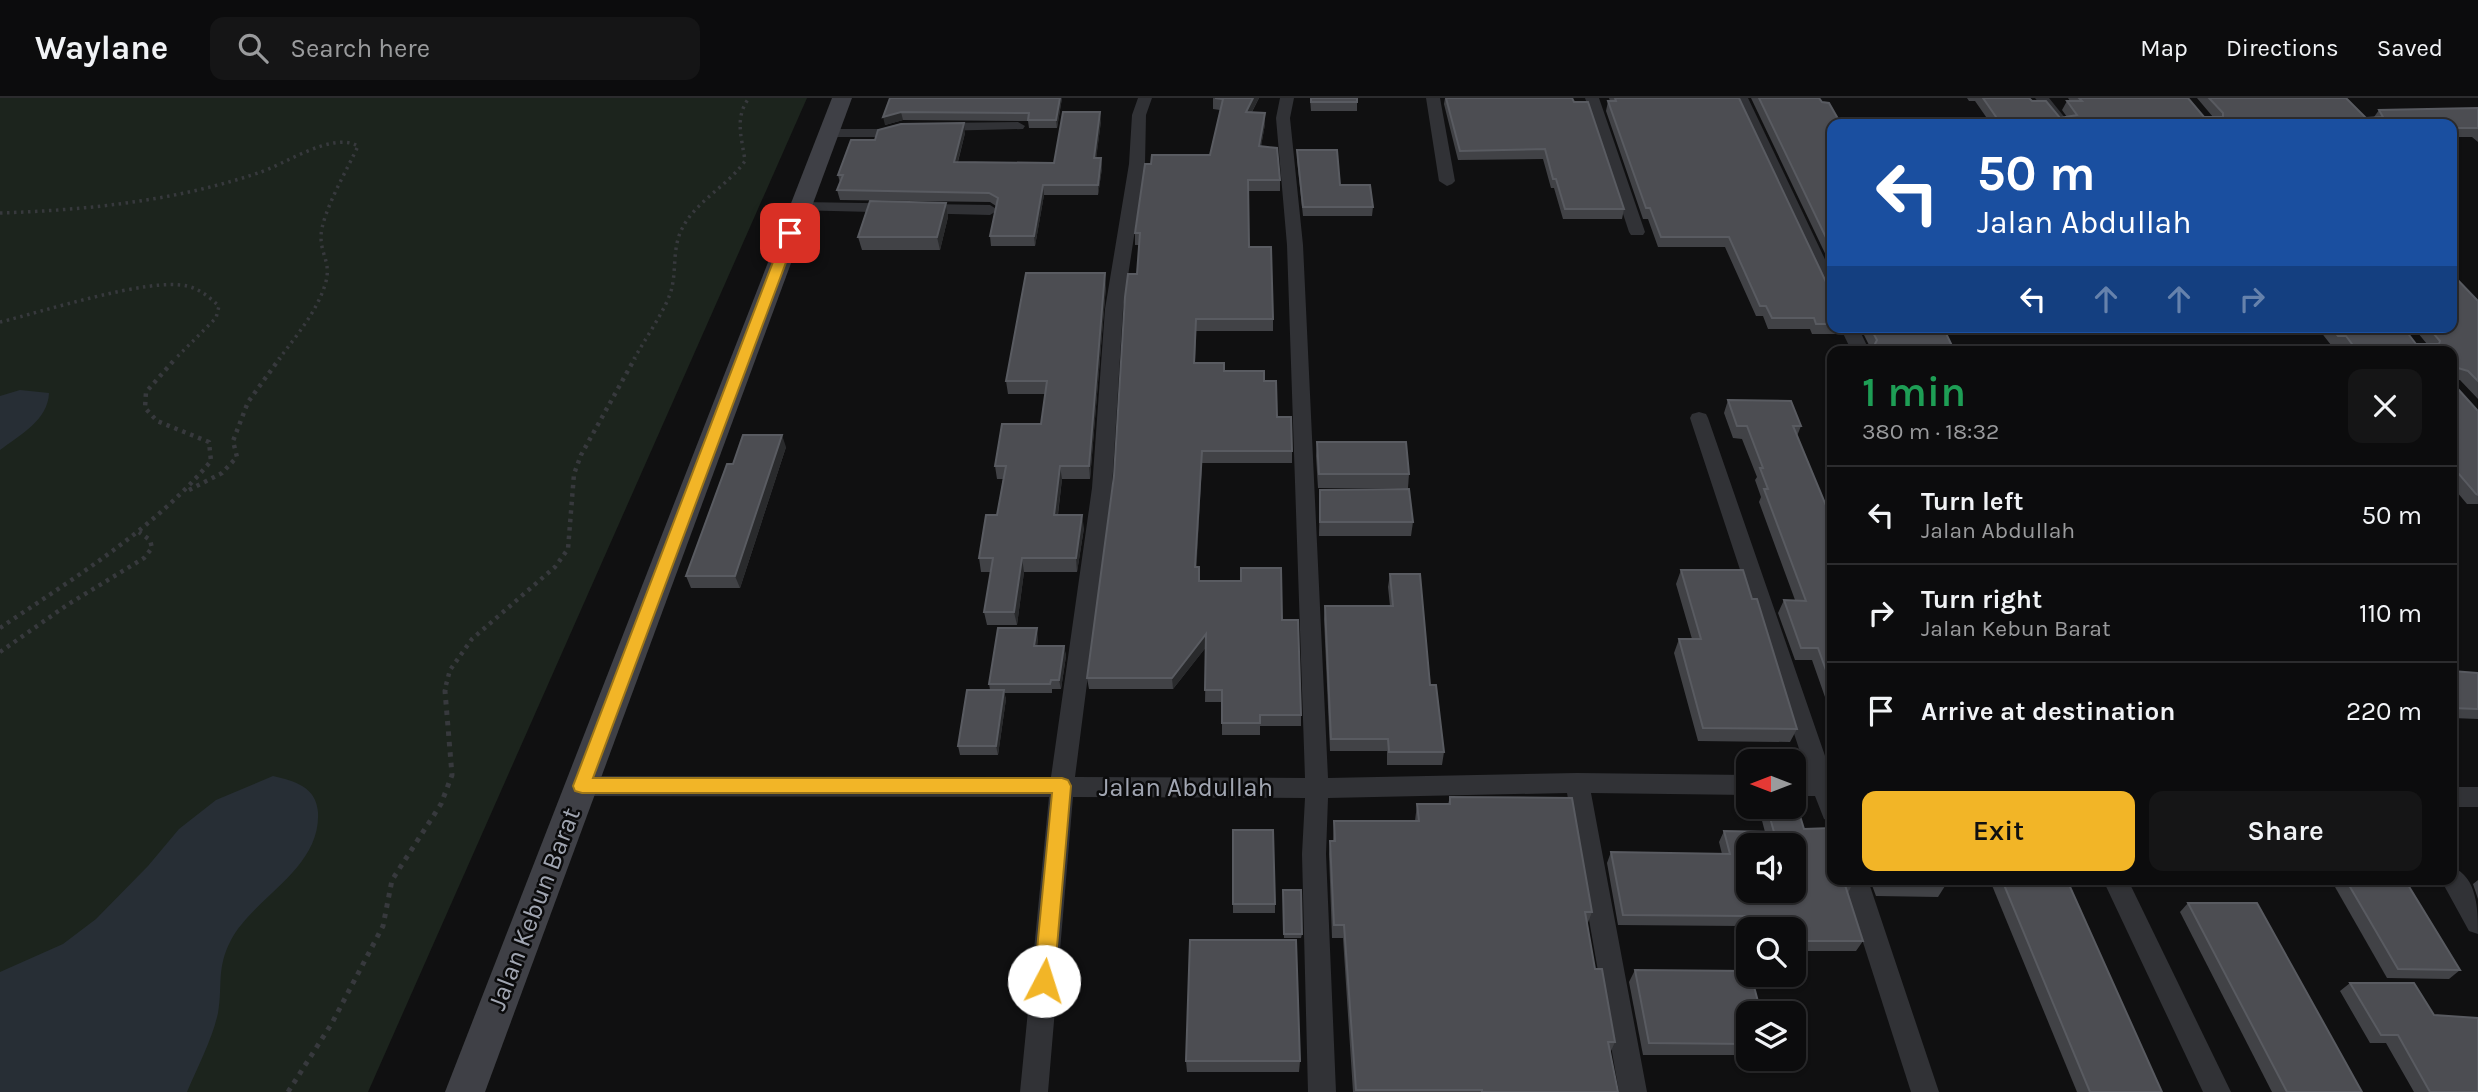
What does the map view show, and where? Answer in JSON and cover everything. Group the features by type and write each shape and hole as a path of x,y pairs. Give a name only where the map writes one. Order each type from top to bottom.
{"main road":[{"name":"Jalan Kebun Barat","path":"465,1092 842,98"}],"street":[{"path":"1034,1092 1062,786 1102,488 1114,309 1137,164 1139,115 1145,98"},
{"path":"1287,98 1283,118 1295,245 1317,788 1314,854 1322,1092"},
{"path":"1433,98 1447,181"},
{"path":"1592,98 1637,232"},
{"path":"1741,98 1827,280"},
{"path":"2042,98 2059,119"},
{"path":"828,133 881,133 922,127 1018,126"},
{"path":"800,208 990,210"},
{"path":"1699,418 1827,783"},
{"path":"1577,783 1633,1092"},
{"name":"Jalan Abdullah","path":"582,786 1317,788 1577,783 1736,785"},
{"path":"1806,786 1827,786"},
{"path":"2457,797 2478,797"},
{"path":"1857,885 1925,1092"},
{"path":"2117,885 2217,1092"},
{"path":"2456,885 2478,923"}],"path":[{"path":"288,1092 332,1023 383,926 393,880 441,804 452,775 445,691 450,670 472,639 555,567 568,549 574,474 581,455 672,289 675,252 680,233 693,211 734,177 745,161 743,135 737,121 742,105 749,98"},
{"path":"0,213 75,210 192,190 262,172 332,142 347,140 358,146 331,202 321,237 328,260 326,282 317,306 248,402 233,441 237,457 233,463 220,475 190,490 139,532 0,628"},
{"path":"0,323 149,286 188,285 206,293 219,306 216,318 158,376 146,392 145,408 157,421 209,442 211,461 190,490"},
{"path":"0,652 144,558 152,548 150,540 139,532"}],"shaded area":[{"path":"0,98 807,98 368,1092 0,1092"},
{"path":"20,390 49,393 47,403 32,426 0,450 0,396"},
{"path":"273,776 289,780 309,791 318,812 316,832 309,850 298,866 242,924 226,950 218,1013 187,1092 0,1092 0,972 63,944 96,919 148,866 179,829 216,800"}],"building":[{"path":"890,98 1060,98 1056,120 1028,120 1029,113 901,112 883,117"},
{"path":"1215,98 1253,98 1246,112 1265,113 1259,146 1277,148 1280,180 1248,180 1249,247 1271,247 1273,319 1196,319 1194,363 1224,363 1224,371 1264,371 1264,381 1276,381 1277,417 1291,417 1292,451 1202,451 1195,567 1199,567 1199,581 1241,581 1241,568 1281,568 1282,620 1298,620 1301,715 1260,715 1260,723 1222,723 1222,690 1205,690 1206,634 1172,678 1087,678 1114,476 1125,297 1128,274 1137,274 1140,233 1135,233 1145,164 1151,164 1152,155 1210,155 1223,99"},
{"path":"1311,98 1357,98 1357,102 1311,102"},
{"path":"1446,98 1572,98 1574,102 1588,102 1624,209 1565,209 1545,149 1460,151"},
{"path":"1615,98 1739,98 1827,282 1827,324 1816,324 1814,318 1772,318 1766,306 1760,306 1729,237 1661,237 1650,208 1646,208 1608,101 1616,101"},
{"path":"1759,98 1819,98 1822,102 1829,103 1838,119 1827,119 1827,240"},
{"path":"1983,98 2029,98 2032,101 2046,101 2060,118 2077,115 2067,101 2082,101 2079,98 2188,98 2204,117 2223,117 2223,113 2209,98 2346,98 2366,118 2383,117 2379,110 2478,108 2478,128 2457,128 2457,119 1998,119"},
{"path":"1063,112 1100,112 1094,158 1101,158 1098,185 1043,185 1034,236 990,236 998,198 989,193 837,190 843,175 838,175 851,140 875,140 878,130 901,124 964,123 954,162 1054,163"},
{"path":"1297,150 1337,150 1340,185 1370,185 1373,207 1303,207"},
{"path":"870,201 946,203 937,237 858,237"},
{"path":"1026,273 1105,273 1089,466 1060,466 1054,515 1082,515 1076,558 1022,558 1014,612 984,612 993,558 979,558 986,515 997,515 1006,466 995,466 1002,424 1041,424 1047,381 1006,381"},
{"path":"2457,279 2478,301 2478,381 2468,371 2458,368 2458,389 2478,411 2478,495 2457,472 2457,346 2354,346 2346,336 2338,336 2336,333 2408,333 2416,344 2439,344 2440,341 2433,333 2457,333"},
{"path":"1873,333 1946,333 1952,346 1876,346 1877,340"},
{"path":"1728,400 1791,401 1801,426 1793,426 1827,508 1827,673 1818,648 1801,648 1784,600 1806,601 1764,489 1768,489 1760,468 1763,468 1747,426 1737,426"},
{"path":"743,435 782,435 735,576 686,576 727,464 733,464"},
{"path":"1317,442 1406,442 1409,474 1319,474"},
{"path":"1409,489 1413,522 1320,522 1320,490"},
{"path":"1681,570 1743,570 1752,599 1757,599 1797,729 1703,728 1679,639 1701,639"},
{"path":"1390,574 1420,574 1430,685 1436,685 1444,752 1389,752 1388,739 1331,739 1325,606 1393,606"},
{"path":"998,628 1037,628 1034,646 1064,646 1059,680 1051,680 1050,684 989,684"},
{"path":"2457,671 2478,673 2478,709 2457,708"},
{"path":"967,690 1004,690 996,746 958,746"},
{"path":"1450,797 1572,798 1592,912 1585,912 1595,969 1602,969 1615,1042 1608,1042 1618,1092 1356,1090 1344,925 1334,925 1330,841 1335,841 1334,821 1419,821 1417,804 1450,804"},
{"path":"1770,819 1801,819 1804,829 1827,828 1827,885 1845,885 1863,941 1806,941 1806,917 1623,915 1611,852 1730,854 1724,831 1774,832"},
{"path":"1233,830 1273,830 1275,904 1233,904"},
{"path":"1883,885 1945,886 1883,886"},
{"path":"2004,885 2069,885 2162,1092 2090,1092"},
{"path":"2349,885 2408,885 2460,970 2398,969"},
{"path":"1283,890 1301,890 1302,934 1284,934"},
{"path":"2188,903 2257,903 2362,1092 2287,1092"},
{"path":"1190,940 1296,940 1300,1061 1186,1061"},
{"path":"1635,970 1736,971 1736,987 1754,987 1758,1001 1736,1001 1736,1044 1649,1043"},
{"path":"2350,983 2414,983 2434,1015 2478,1018 2478,1092 2430,1092 2398,1035 2381,1035"}],"route":[{"path":"790,233 582,786 1062,786 1044,981"}]}
